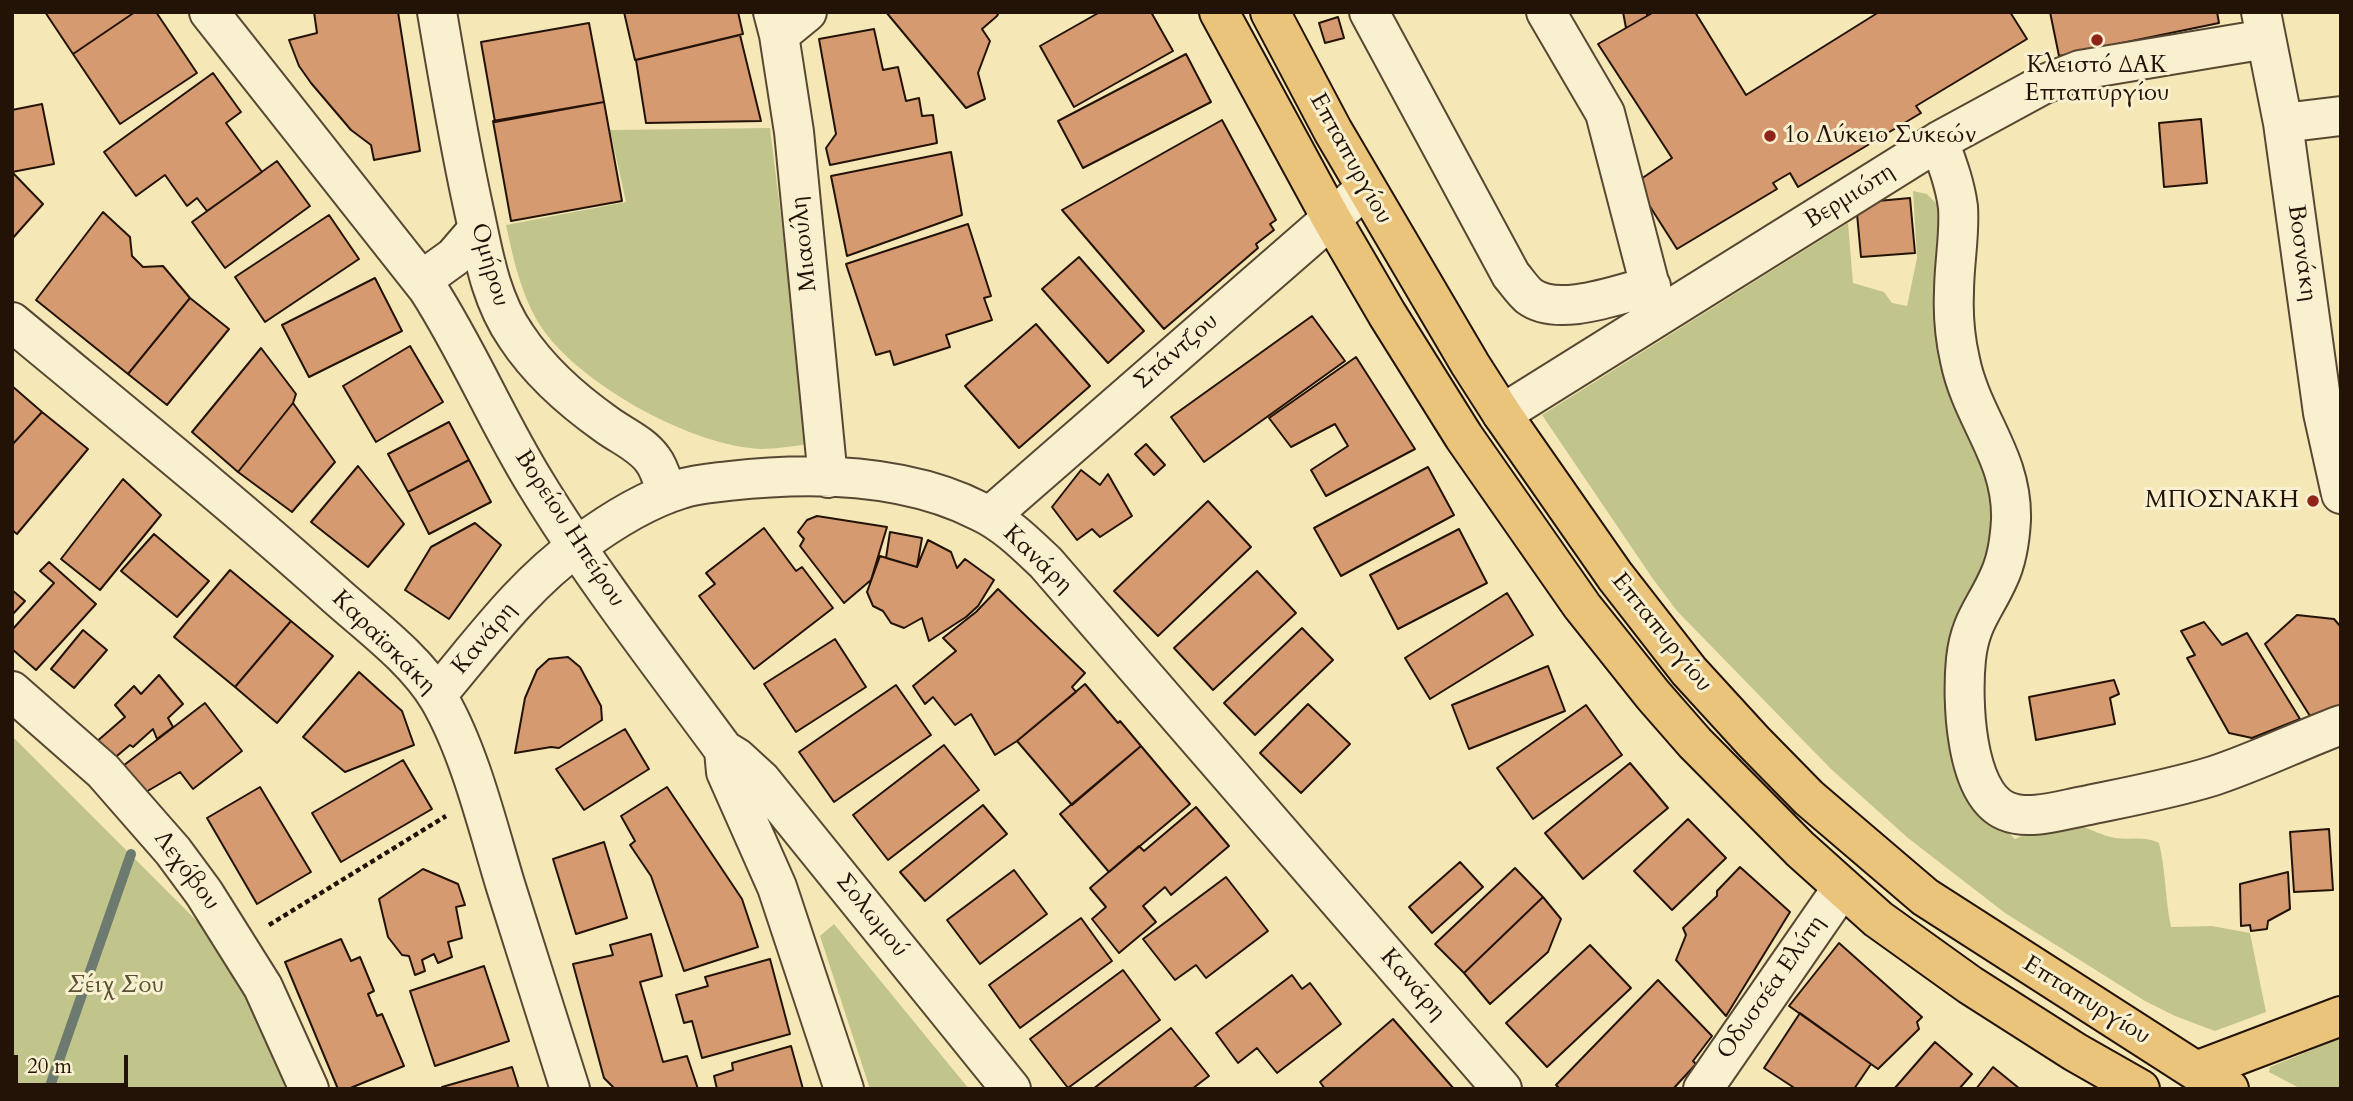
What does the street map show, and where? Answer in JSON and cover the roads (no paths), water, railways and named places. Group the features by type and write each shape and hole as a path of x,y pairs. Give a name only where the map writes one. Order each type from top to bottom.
{"main road":[{"name":"Επταπυργίου","path":"1219,12 1331,218 1464,437 1582,606 1653,695 1695,743 1800,849 1878,919 1970,985 2075,1052 2140,1089"},
{"name":"Επταπυργίου","path":"1270,12 1366,189 1502,414 1608,567 1668,646 1738,726 1809,798 1940,908 2196,1071 2229,1089"},
{"path":"2196,1071 2341,1016"}],"street":[{"name":"Βορείου Ηπείρου","path":"209,12 422,280 442,310 534,481 577,546 724,750 726,772 776,887 844,1089"},
{"name":"Ομήρου","path":"437,12 460,146 492,289 516,337 529,354 589,412 638,444 650,456 657,465 667,494"},
{"path":"1382,16 1511,275 1530,297 1545,304 1559,306 1655,301 1605,113 1546,12"},
{"name":"Μιαούλη","path":"786,20 794,132 828,478"},
{"name":"Βερμιώτη","path":"1502,414 1655,301 2042,85 2080,70 2264,26"},
{"name":"Βοσνάκη","path":"2264,26 2332,412 2341,494"},
{"path":"2283,123 2341,116"},
{"path":"1939,141 1953,179 1958,208 1954,290 1957,347 1972,400 2001,457 2009,494 2011,520 2000,576 1975,618 1966,658 1969,745 1977,773 1988,794 2004,810 2016,814 2072,808 2146,793 2214,775 2341,726"},
{"name":"Στάντζου","path":"990,516 1366,189"},
{"path":"422,280 454,257 478,229"},
{"name":"Καραϊσκάκη","path":"12,322 187,465 304,567 391,645 437,695 458,741 478,797 570,1089"},
{"name":"Κανάρη","path":"437,695 524,592 577,546 618,519 667,494 690,487 740,480 858,479 911,488 964,504 990,516 1014,533 1046,563 1502,1089"},
{"name":"Λεχόβου","path":"12,691 103,771 141,813 204,893 238,944 274,1009 309,1089"},
{"name":"Σολωμού","path":"724,750 749,768 780,803 1011,1089"},
{"name":"Οδυσσέα Ελύτη","path":"1703,1089 1842,888"}],"waterway":[{"path":"49,1089 131,854"}],"place":[{"name":"Κλειστό ΔΑΚ Επταπυργίου","path":"2097,40"},
{"name":"1ο Λύκειο Συκεών","path":"1770,136"},
{"name":"ΜΠΟΣΝΑΚΗ","path":"2313,501"}],"park label":[{"name":"Σέιχ Σου","path":"116,986"}]}
